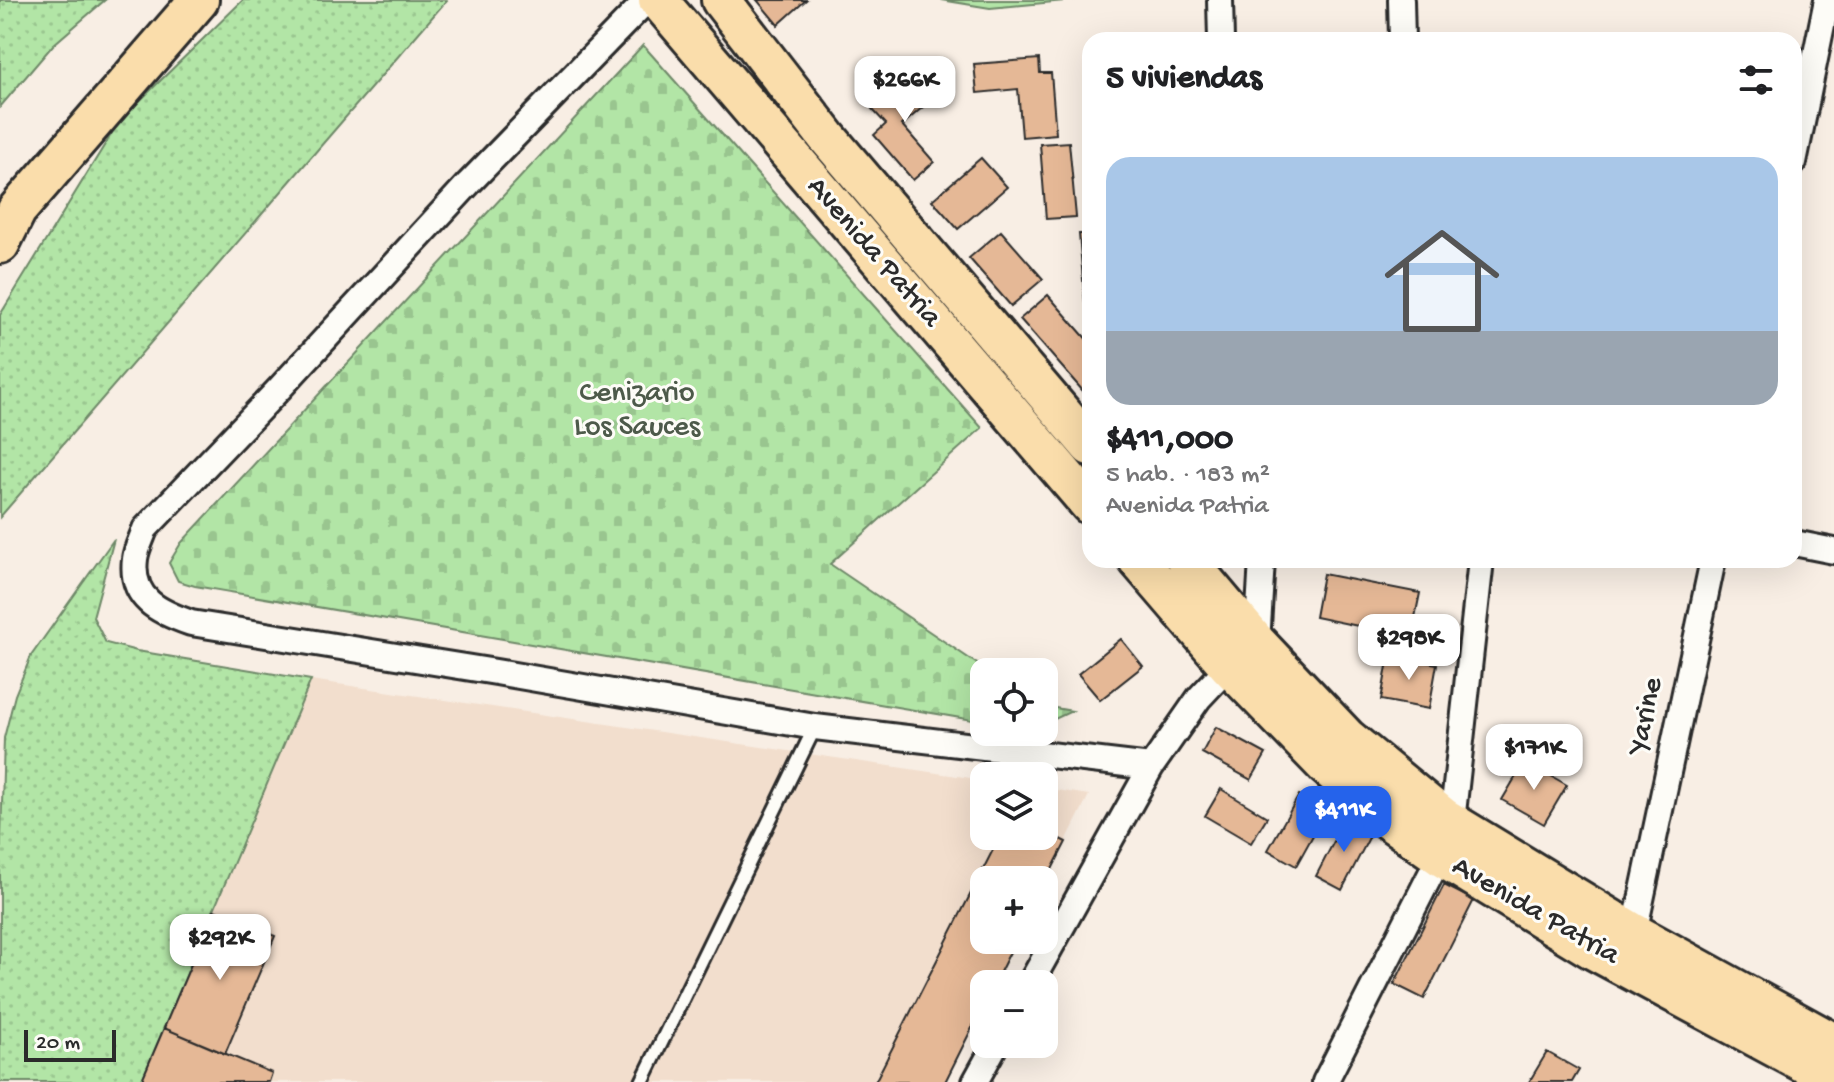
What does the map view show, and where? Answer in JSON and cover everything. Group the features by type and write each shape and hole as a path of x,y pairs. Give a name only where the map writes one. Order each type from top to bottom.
{"main road":[{"path":"0,244 17,210 199,0"},
{"name":"Avenida Patria","path":"658,0 1082,496"},
{"name":"Avenida Patria","path":"721,0 827,137 1082,437"},
{"name":"Avenida Patria","path":"1147,568 1243,654"},
{"name":"Avenida Patria","path":"1192,568 1243,654 1327,767 1388,820 1446,839 1634,933 1834,1043"},
{"name":"Avenida Patria","path":"1446,839 1592,949 1834,1079"}],"street":[{"path":"647,0 469,183 145,529 135,559 136,586 159,611 191,623 815,727 1151,767"},
{"path":"1220,0 1221,32"},
{"path":"1401,0 1402,32"},
{"path":"1802,123 1827,0"},
{"path":"1802,545 1834,551"},
{"path":"1038,970 1151,767 1199,698 1243,654 1260,568"},
{"path":"1325,1082 1446,839 1480,568"},
{"name":"Yarine","path":"1634,933 1711,568"},
{"path":"975,1082 988,1058"}],"lane":[{"path":"642,1082 815,727"}],"shaded area":[{"path":"311,680 970,778 970,850 1058,850 1058,790 1089,795 1054,866 970,866 970,954 1009,954 1001,970 970,970 970,1032 945,1082 141,1082"}],"green space":[{"path":"0,0 105,0 53,45 0,107"},
{"path":"243,0 447,0 0,517 0,315 120,120"},
{"path":"941,0 1075,0 990,8"},
{"name":"Cenizario Los Sauces","path":"643,45 982,428 830,564 970,659 970,720 195,586 178,581 169,563 181,543"},
{"path":"114,539 93,617 106,643 311,680 141,1082 0,1082 0,870 4,738 15,695 31,656"},
{"path":"1058,708 1072,711 1058,718"}],"building":[{"path":"757,0 806,0 778,25"},
{"path":"1039,59 1040,73 1051,73 1056,134 1022,137 1018,89 977,93 974,64"},
{"path":"916,71 937,95 902,125 934,162 913,180 874,135 886,124 872,109"},
{"path":"1069,142 1076,217 1046,219 1040,144"},
{"path":"981,158 1007,187 958,229 932,200"},
{"path":"1001,231 1043,279 1011,306 969,258"},
{"path":"1079,234 1082,234 1082,268"},
{"path":"1048,295 1082,334 1082,390 1020,319"},
{"path":"1323,574 1420,593 1411,637 1315,617"},
{"path":"1121,639 1143,666 1100,700 1078,674"},
{"path":"1389,655 1437,664 1429,709 1381,700"},
{"path":"1216,727 1266,754 1251,780 1202,753"},
{"path":"1525,761 1567,785 1544,824 1502,800"},
{"path":"1221,789 1267,817 1251,843 1205,816"},
{"path":"1299,795 1327,810 1296,866 1268,850"},
{"path":"1346,818 1372,832 1342,890 1316,876"},
{"path":"1058,838 1066,842 1054,866 985,866 993,850 1058,850"},
{"path":"1444,885 1474,900 1424,999 1394,984"},
{"path":"970,895 970,954 1009,954 1001,970 970,970 970,1032 945,1082 875,1082"},
{"path":"214,910 275,936 225,1054 164,1028"},
{"path":"164,1028 272,1073 269,1082 141,1082"},
{"path":"1547,1052 1579,1070 1572,1082 1529,1082"}]}
